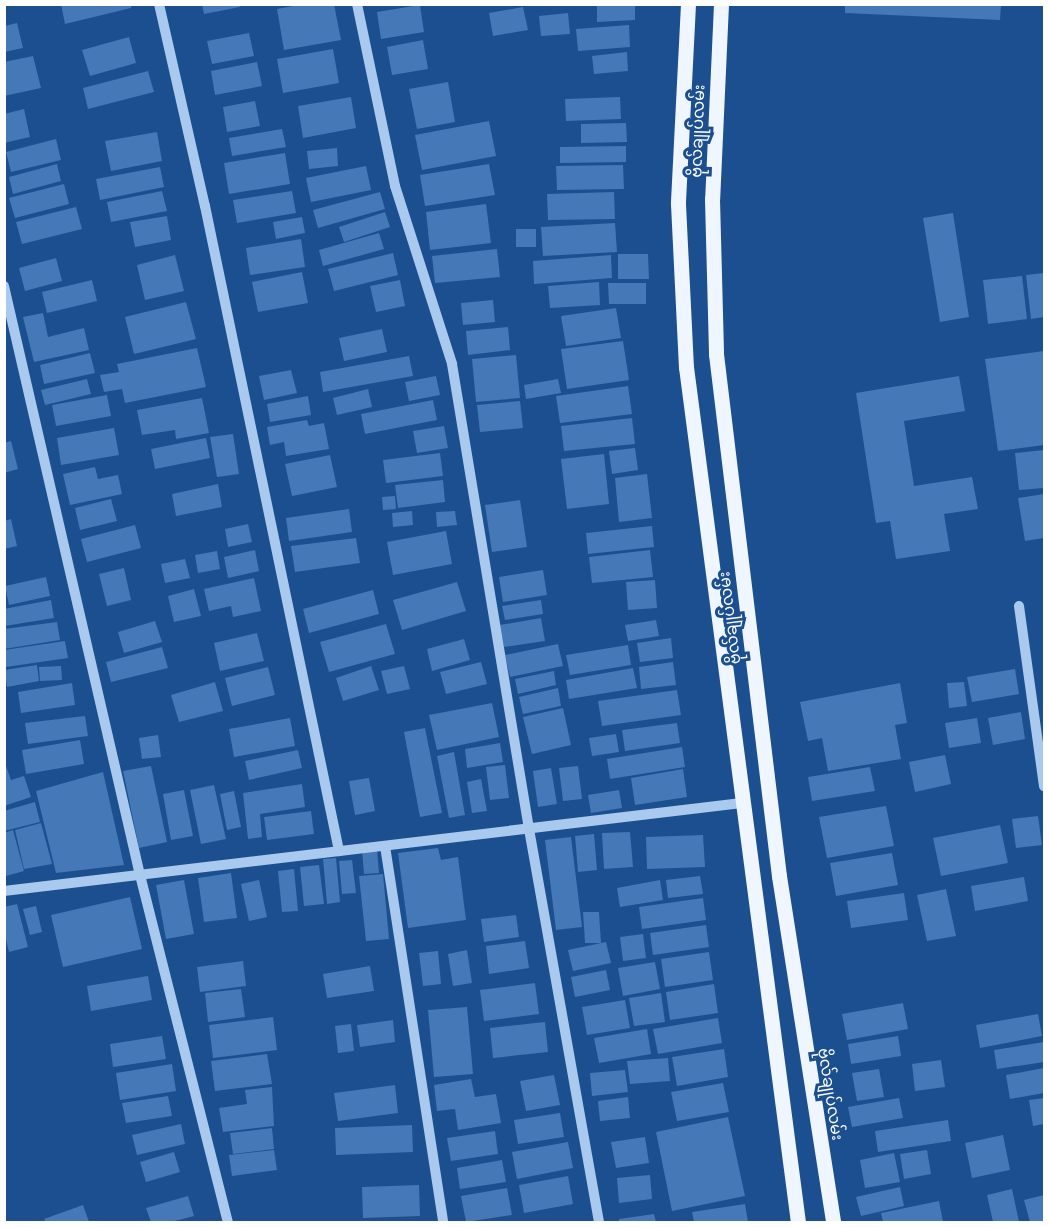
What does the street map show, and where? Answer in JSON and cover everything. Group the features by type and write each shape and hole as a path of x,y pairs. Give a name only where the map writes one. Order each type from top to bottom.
{"main road":[{"name":"ဗိုလ်ချုပ်လမ်း","path":"688,4 678,204 686,367 798,1222"},
{"name":"ဗိုလ်ချုပ်လမ်း","path":"721,4 712,199 716,354 779,876 833,1222"}],"street":[{"path":"159,4 208,218 339,851"},
{"path":"357,4 395,186 452,364 529,829 599,1222"},
{"path":"4,286 140,875 228,1222"},
{"path":"1019,606 1044,786"},
{"path":"4,891 742,802"},
{"path":"385,846 443,1222"}],"building":[{"path":"61,4 131,4 131,8 65,24"},
{"path":"202,4 239,4 240,7 204,14"},
{"path":"304,4 334,4 341,40 284,50 277,9"},
{"path":"597,4 635,4 635,20 597,22"},
{"path":"420,5 424,32 381,39 377,12"},
{"path":"845,5 1001,5 1000,20 845,13"},
{"path":"523,7 528,30 493,36 489,13"},
{"path":"568,13 570,34 541,36 539,16"},
{"path":"17,23 23,48 4,52 4,26"},
{"path":"629,25 630,47 578,51 576,29"},
{"path":"249,33 254,56 212,64 207,41"},
{"path":"129,37 136,63 90,76 82,50"},
{"path":"423,40 428,69 392,75 387,47"},
{"path":"333,49 339,83 283,93 277,59"},
{"path":"627,52 628,71 594,74 592,56"},
{"path":"33,56 41,88 4,96 4,62"},
{"path":"257,62 262,86 215,95 211,71"},
{"path":"148,71 154,92 88,109 83,88"},
{"path":"448,82 455,122 417,129 409,89"},
{"path":"351,97 356,128 303,138 298,106"},
{"path":"620,97 621,119 566,121 565,99"},
{"path":"255,101 260,126 227,132 223,107"},
{"path":"24,109 30,137 4,143 4,114"},
{"path":"489,121 496,156 422,170 415,135"},
{"path":"626,123 627,142 581,143 581,124"},
{"path":"282,129 286,147 232,156 229,138"},
{"path":"157,132 162,161 111,171 105,141"},
{"path":"56,139 61,160 11,172 6,152"},
{"path":"626,146 626,162 560,163 560,147"},
{"path":"337,148 338,166 309,169 307,151"},
{"path":"285,153 290,184 229,194 224,163"},
{"path":"57,164 61,181 13,194 9,177"},
{"path":"489,164 495,195 425,206 420,175"},
{"path":"623,165 624,189 557,190 556,166"},
{"path":"366,166 371,190 311,202 306,178"},
{"path":"160,167 164,187 100,200 96,179"},
{"path":"64,184 69,204 15,218 9,198"},
{"path":"162,191 167,211 111,222 107,202"},
{"path":"292,191 296,213 237,223 233,200"},
{"path":"380,192 385,209 318,228 313,210"},
{"path":"614,192 615,219 548,220 547,194"},
{"path":"486,204 491,243 430,250 426,212"},
{"path":"76,207 82,229 22,244 16,222"},
{"path":"385,212 390,227 344,242 339,227"},
{"path":"953,213 969,317 940,322 923,218"},
{"path":"167,216 171,240 135,247 130,222"},
{"path":"302,217 305,233 276,239 273,222"},
{"path":"615,223 617,252 543,256 541,227"},
{"path":"516,229 536,229 536,247 516,247"},
{"path":"379,233 384,249 323,266 319,250"},
{"path":"301,239 305,267 250,275 246,248"},
{"path":"497,249 500,277 435,283 432,256"},
{"path":"393,253 398,275 334,291 328,269"},
{"path":"618,254 648,254 649,279 618,279"},
{"path":"175,255 184,291 145,300 137,265"},
{"path":"611,255 612,278 534,284 533,261"},
{"path":"56,258 62,281 25,291 19,268"},
{"path":"302,272 308,303 258,312 252,282"},
{"path":"1044,273 1044,317 1031,319 1026,275"},
{"path":"1022,276 1027,319 988,324 983,280"},
{"path":"92,280 97,301 47,313 42,292"},
{"path":"400,280 405,306 376,312 370,286"},
{"path":"599,282 600,305 550,308 548,286"},
{"path":"608,283 646,283 646,304 609,304"},
{"path":"493,300 495,322 463,325 461,303"},
{"path":"186,302 196,339 134,354 125,317"},
{"path":"616,308 621,338 566,346 561,316"},
{"path":"43,313 48,337 84,328 89,350 34,362 23,317"},
{"path":"508,327 510,350 468,355 466,331"},
{"path":"382,329 387,352 344,361 339,338"},
{"path":"623,341 629,380 567,389 561,349"},
{"path":"197,348 206,387 125,403 122,389 104,392 100,375 119,372 117,364"},
{"path":"1044,351 1044,445 998,451 985,359"},
{"path":"90,353 95,373 44,384 40,365"},
{"path":"516,355 520,398 476,402 472,359"},
{"path":"409,356 413,376 323,392 320,372"},
{"path":"291,370 297,393 264,400 259,376"},
{"path":"436,376 440,395 409,401 405,382"},
{"path":"959,376 965,411 904,421 914,486 972,477 978,509 944,514 950,551 896,559 890,521 876,523 856,393"},
{"path":"87,379 91,394 45,405 41,390"},
{"path":"558,379 561,393 526,399 524,385"},
{"path":"628,386 632,414 560,423 556,396"},
{"path":"368,389 372,407 337,415 333,398"},
{"path":"107,395 111,416 56,426 52,405"},
{"path":"308,396 311,415 270,422 267,404"},
{"path":"202,398 209,433 176,439 175,430 142,435 137,410"},
{"path":"433,400 437,420 365,434 361,414"},
{"path":"520,401 523,428 480,432 477,405"},
{"path":"632,418 635,444 564,451 561,426"},
{"path":"307,420 309,426 324,423 329,449 286,456 284,442 270,445 267,427"},
{"path":"444,426 448,448 417,453 413,431"},
{"path":"114,428 119,455 61,465 57,438"},
{"path":"233,434 239,474 217,477 210,437"},
{"path":"206,438 210,458 155,469 151,449"},
{"path":"11,441 18,469 4,473 4,443"},
{"path":"635,448 638,470 612,474 609,451"},
{"path":"1044,450 1044,488 1019,490 1015,453"},
{"path":"440,453 443,476 386,483 383,460"},
{"path":"604,454 609,504 567,509 561,459"},
{"path":"330,455 337,487 292,496 285,464"},
{"path":"95,467 98,479 118,475 122,494 70,505 63,474"},
{"path":"647,474 652,518 619,522 615,478"},
{"path":"443,480 445,502 398,508 395,485"},
{"path":"218,484 222,507 176,516 172,494"},
{"path":"1044,494 1044,538 1025,541 1018,498"},
{"path":"395,496 396,509 383,510 382,497"},
{"path":"111,499 117,521 80,530 75,508"},
{"path":"520,500 527,547 492,552 485,505"},
{"path":"349,509 352,532 289,541 286,518"},
{"path":"412,511 413,525 393,527 392,513"},
{"path":"455,511 457,525 437,527 436,512"},
{"path":"11,519 17,546 4,549 4,521"},
{"path":"248,524 252,542 228,547 225,529"},
{"path":"135,525 141,548 87,562 81,539"},
{"path":"652,526 654,547 588,554 586,533"},
{"path":"446,531 452,564 393,575 387,542"},
{"path":"356,538 360,563 295,572 291,546"},
{"path":"255,550 259,571 228,578 224,557"},
{"path":"650,550 653,577 592,583 589,557"},
{"path":"217,551 220,569 198,573 195,555"},
{"path":"185,559 190,578 165,583 161,564"},
{"path":"124,568 131,600 107,606 99,574"},
{"path":"543,570 547,595 503,602 499,577"},
{"path":"46,577 50,596 9,605 5,586"},
{"path":"254,578 261,611 233,617 231,606 209,611 204,589"},
{"path":"655,580 657,608 628,610 626,582"},
{"path":"457,582 466,611 402,630 393,600"},
{"path":"194,589 201,616 174,622 168,596"},
{"path":"373,590 379,614 309,633 303,609"},
{"path":"51,600 54,618 5,626 4,609"},
{"path":"541,600 543,614 505,620 502,606"},
{"path":"541,618 545,641 504,647 500,625"},
{"path":"656,620 659,636 628,641 625,625"},
{"path":"155,621 162,642 124,653 118,632"},
{"path":"57,622 60,640 4,649 4,629"},
{"path":"386,624 395,654 329,672 320,642"},
{"path":"257,633 264,661 220,671 214,643"},
{"path":"671,638 673,658 640,662 637,643"},
{"path":"464,639 470,660 432,671 427,649"},
{"path":"65,641 68,658 6,667 4,650"},
{"path":"558,644 563,666 510,677 505,655"},
{"path":"628,645 631,665 570,675 566,655"},
{"path":"162,647 168,668 111,682 106,662"},
{"path":"481,662 487,684 446,694 440,672"},
{"path":"673,662 676,685 641,689 639,667"},
{"path":"37,665 39,681 7,687 4,670"},
{"path":"61,666 62,680 40,681 39,667"},
{"path":"371,666 379,690 343,701 336,678"},
{"path":"404,666 410,689 387,694 381,671"},
{"path":"268,667 275,695 232,706 225,678"},
{"path":"633,668 637,688 569,699 566,680"},
{"path":"1015,669 1019,694 972,702 967,677"},
{"path":"554,671 556,685 518,694 515,679"},
{"path":"215,682 223,711 179,722 171,695"},
{"path":"964,682 967,706 949,708 947,683"},
{"path":"72,683 75,705 21,713 18,692"},
{"path":"900,683 907,723 895,725 901,759 828,771 822,738 808,741 800,702"},
{"path":"558,688 561,706 523,714 519,697"},
{"path":"677,690 681,715 602,726 598,701"},
{"path":"492,703 499,737 437,750 429,715"},
{"path":"563,708 571,745 532,754 523,717"},
{"path":"1021,712 1025,739 993,745 988,718"},
{"path":"85,716 88,736 28,744 25,723"},
{"path":"290,718 295,746 234,757 229,729"},
{"path":"977,718 981,743 949,748 945,723"},
{"path":"677,723 680,743 625,751 622,730"},
{"path":"425,728 442,813 420,817 404,732"},
{"path":"616,734 619,752 592,756 589,738"},
{"path":"158,735 161,757 142,759 139,738"},
{"path":"80,740 84,764 26,774 22,750"},
{"path":"500,743 503,762 467,768 465,749"},
{"path":"682,747 685,767 610,779 607,759"},
{"path":"298,750 302,768 249,780 245,761"},
{"path":"454,752 465,815 449,818 437,756"},
{"path":"945,755 951,784 915,792 909,762"},
{"path":"4,760 11,780 24,776 31,797 4,806"},
{"path":"505,765 509,798 490,800 486,767"},
{"path":"151,766 167,842 139,848 123,771"},
{"path":"578,766 582,799 563,801 559,768"},
{"path":"870,767 875,791 812,801 808,777"},
{"path":"551,768 557,804 538,807 533,771"},
{"path":"683,769 687,797 635,805 631,778"},
{"path":"103,772 124,865 56,873 36,791"},
{"path":"369,778 375,811 355,815 349,781"},
{"path":"481,779 487,811 472,813 467,782"},
{"path":"302,784 305,807 260,814 262,837 248,839 243,793"},
{"path":"214,785 226,839 201,844 190,790"},
{"path":"184,790 193,836 171,840 163,794"},
{"path":"619,790 622,808 591,813 588,795"},
{"path":"234,791 241,827 227,830 220,794"},
{"path":"35,802 40,822 4,831 4,811"},
{"path":"886,806 894,846 827,858 819,817"},
{"path":"311,811 314,834 267,840 264,817"},
{"path":"1038,816 1042,845 1016,848 1012,819"},
{"path":"41,823 52,864 24,869 15,830"},
{"path":"1000,825 1008,863 941,876 933,838"},
{"path":"13,830 24,871 6,876 4,833"},
{"path":"630,832 633,867 604,869 602,833"},
{"path":"594,834 597,870 578,872 575,836"},
{"path":"703,835 705,867 647,869 646,837"},
{"path":"571,837 582,927 556,930 545,840"},
{"path":"438,848 441,860 458,857 466,920 408,928 398,853"},
{"path":"377,849 379,873 364,874 362,850"},
{"path":"892,853 898,885 836,896 830,863"},
{"path":"336,858 340,902 327,904 323,859"},
{"path":"352,860 356,893 342,894 339,861"},
{"path":"319,865 324,904 304,906 300,867"},
{"path":"294,869 298,911 282,912 278,871"},
{"path":"231,873 237,918 204,922 198,878"},
{"path":"383,874 389,939 366,941 359,876"},
{"path":"700,876 703,894 668,898 666,880"},
{"path":"1024,877 1028,901 975,911 971,886"},
{"path":"184,880 194,934 166,939 156,885"},
{"path":"259,880 267,917 249,921 241,884"},
{"path":"660,880 663,900 620,907 617,888"},
{"path":"946,889 956,936 927,941 917,895"},
{"path":"904,893 908,920 851,928 847,901"},
{"path":"130,897 142,949 63,967 51,915"},
{"path":"703,898 706,920 642,929 639,907"},
{"path":"17,904 28,947 9,952 4,932 4,907"},
{"path":"36,906 42,932 30,935 23,909"},
{"path":"583,912 599,912 601,943 585,943"},
{"path":"516,915 519,937 484,942 481,919"},
{"path":"706,925 709,947 653,955 650,933"},
{"path":"643,934 646,958 623,961 620,937"},
{"path":"525,941 529,968 489,974 486,946"},
{"path":"606,942 611,963 573,971 568,950"},
{"path":"467,950 472,983 453,986 448,954"},
{"path":"438,951 441,984 423,986 419,953"},
{"path":"709,952 713,980 665,987 661,959"},
{"path":"243,961 246,986 200,992 197,967"},
{"path":"655,962 660,989 623,996 618,968"},
{"path":"370,966 374,991 327,998 323,974"},
{"path":"606,970 610,990 575,997 571,977"},
{"path":"148,976 152,1000 91,1011 87,986"},
{"path":"535,983 539,1014 484,1021 480,990"},
{"path":"714,984 718,1013 670,1020 666,992"},
{"path":"241,989 245,1017 208,1022 205,993"},
{"path":"661,993 665,1022 634,1026 629,998"},
{"path":"625,1000 630,1028 587,1035 582,1007"},
{"path":"903,1003 908,1029 847,1040 842,1014"},
{"path":"467,1007 473,1074 434,1077 428,1010"},
{"path":"1038,1014 1042,1036 980,1048 976,1025"},
{"path":"273,1017 277,1050 213,1058 209,1025"},
{"path":"718,1018 722,1043 658,1054 653,1029"},
{"path":"393,1020 395,1042 360,1047 357,1025"},
{"path":"545,1022 548,1052 493,1058 490,1028"},
{"path":"351,1024 354,1051 338,1053 335,1026"},
{"path":"647,1029 651,1054 599,1063 594,1038"},
{"path":"162,1036 166,1059 113,1067 110,1044"},
{"path":"898,1036 901,1056 851,1064 848,1044"},
{"path":"1044,1042 1044,1062 997,1069 994,1050"},
{"path":"724,1049 728,1077 677,1086 672,1057"},
{"path":"267,1054 272,1084 215,1091 211,1061"},
{"path":"668,1058 670,1081 630,1084 627,1061"},
{"path":"941,1060 945,1087 915,1091 912,1064"},
{"path":"172,1064 176,1091 120,1100 116,1073"},
{"path":"1044,1068 1044,1093 1010,1099 1006,1075"},
{"path":"879,1069 884,1097 857,1101 852,1073"},
{"path":"625,1070 628,1092 592,1096 590,1073"},
{"path":"554,1075 560,1105 526,1111 520,1081"},
{"path":"471,1079 475,1097 496,1094 501,1123 458,1130 455,1109 437,1111 434,1085"},
{"path":"723,1083 729,1112 677,1121 671,1092"},
{"path":"395,1085 398,1113 338,1121 334,1093"},
{"path":"272,1087 274,1126 223,1132 219,1108 247,1104 245,1090"},
{"path":"168,1096 172,1116 126,1123 122,1103"},
{"path":"628,1097 630,1118 600,1121 598,1101"},
{"path":"899,1098 903,1118 852,1127 848,1107"},
{"path":"1044,1098 1044,1124 1033,1126 1029,1100"},
{"path":"560,1113 564,1137 518,1144 514,1120"},
{"path":"728,1117 745,1196 672,1211 656,1132"},
{"path":"948,1120 951,1141 878,1152 875,1131"},
{"path":"181,1124 185,1144 137,1155 132,1135"},
{"path":"412,1125 413,1152 336,1155 335,1128"},
{"path":"272,1128 274,1149 233,1154 230,1133"},
{"path":"495,1131 498,1154 451,1161 447,1138"},
{"path":"1003,1135 1010,1170 972,1178 965,1143"},
{"path":"645,1137 649,1163 616,1168 611,1142"},
{"path":"568,1142 573,1168 517,1179 512,1152"},
{"path":"274,1150 277,1170 232,1176 229,1155"},
{"path":"927,1150 931,1174 904,1179 900,1154"},
{"path":"174,1152 180,1172 146,1182 140,1162"},
{"path":"894,1153 900,1182 865,1188 860,1160"},
{"path":"502,1160 506,1182 460,1189 457,1168"},
{"path":"650,1175 652,1199 619,1203 617,1178"},
{"path":"568,1176 573,1204 524,1213 519,1185"},
{"path":"419,1185 420,1216 363,1218 362,1187"},
{"path":"900,1187 904,1206 861,1216 856,1197"},
{"path":"507,1188 512,1215 466,1222 461,1196"},
{"path":"1012,1189 1019,1222 993,1222 987,1195"},
{"path":"1044,1195 1044,1222 1030,1222 1024,1200"},
{"path":"188,1196 194,1216 171,1222 151,1222 146,1208"},
{"path":"939,1201 943,1222 883,1222 881,1213"},
{"path":"745,1204 748,1222 694,1222 692,1212"},
{"path":"83,1205 89,1222 46,1222 44,1219"},
{"path":"654,1214 656,1222 619,1222 619,1219"}]}
